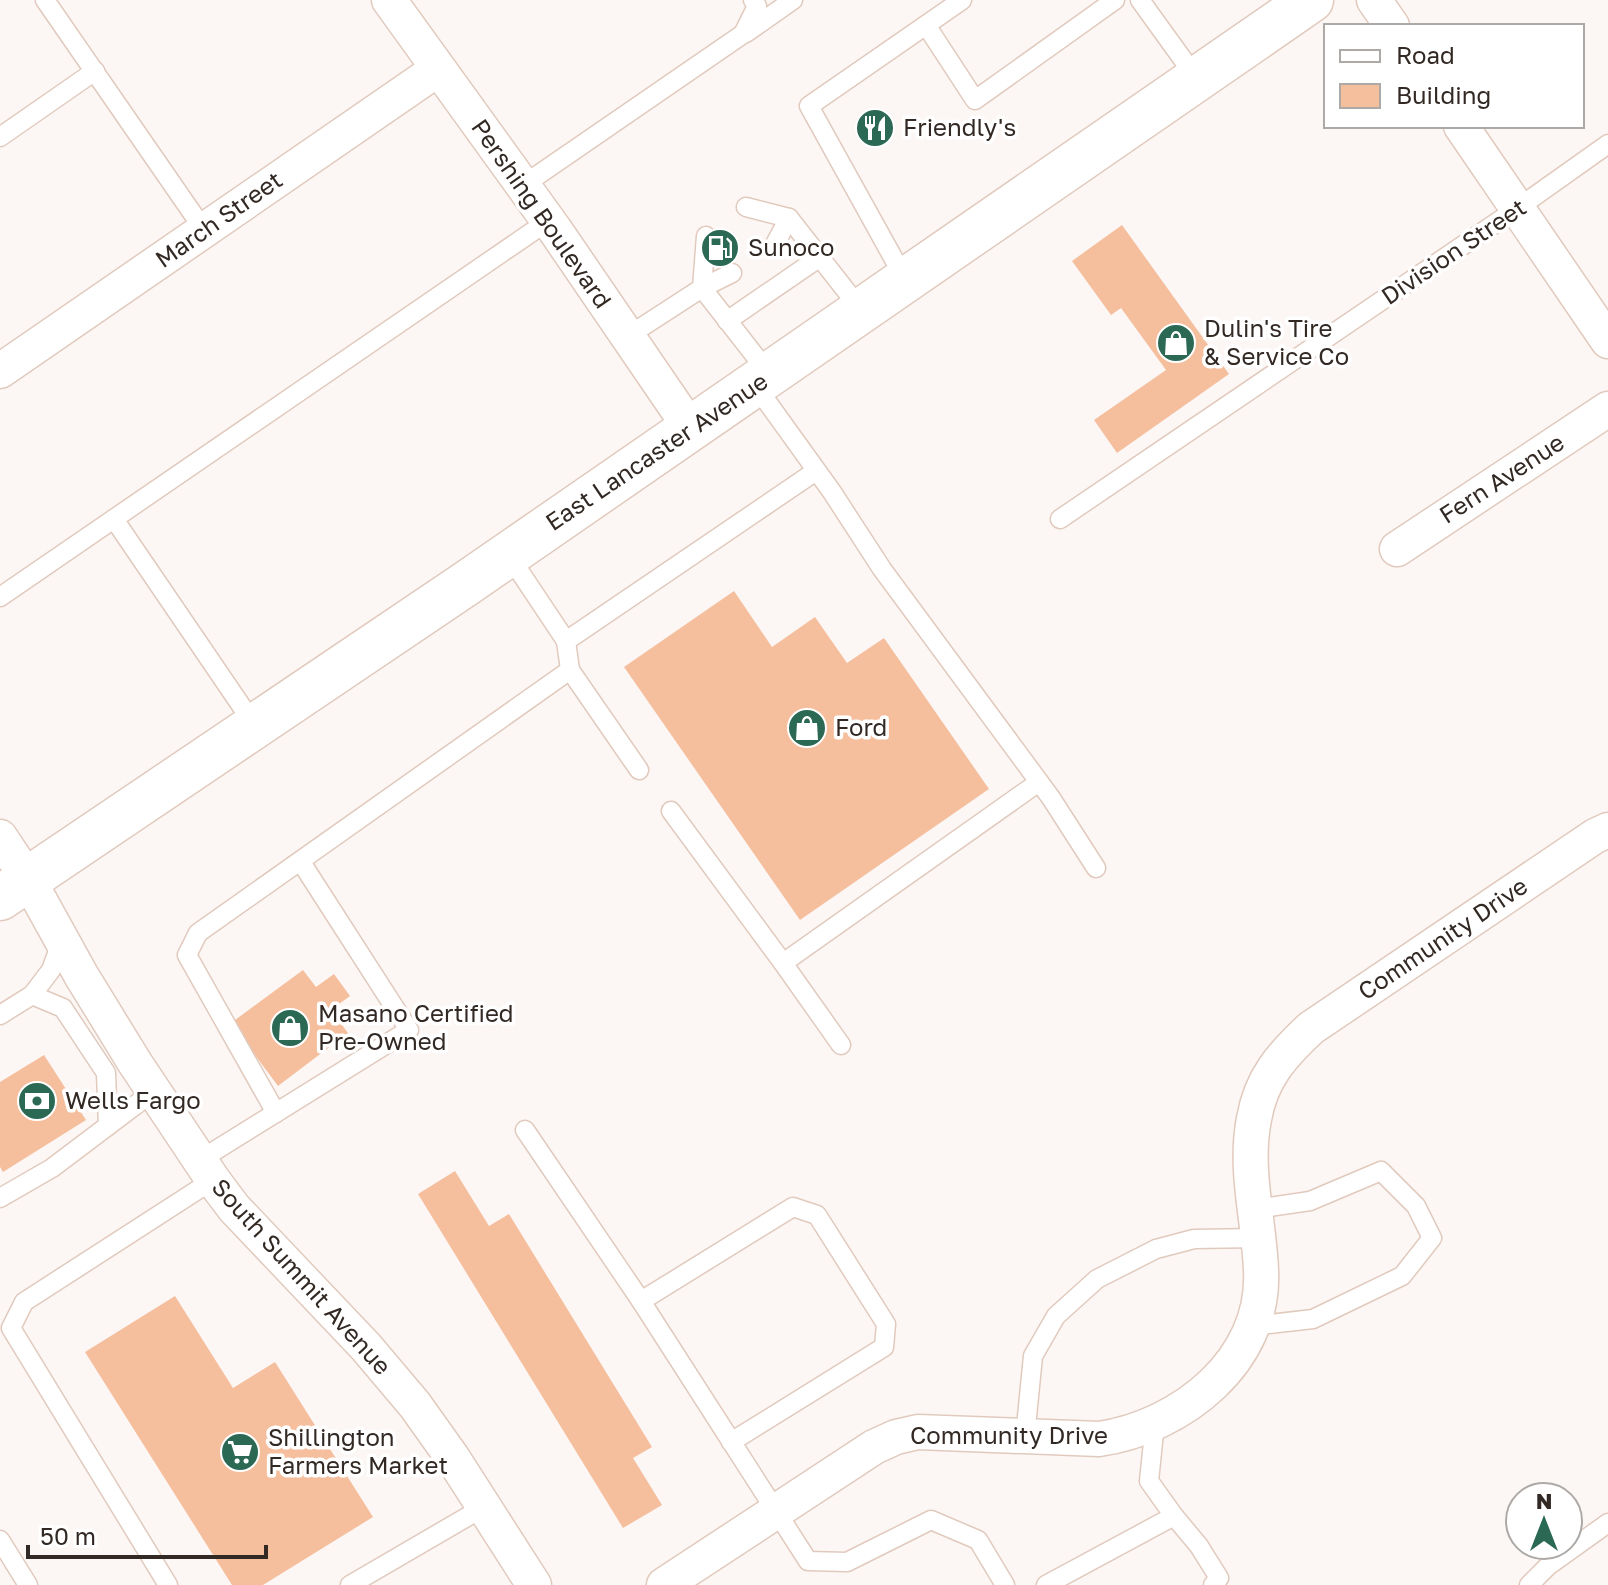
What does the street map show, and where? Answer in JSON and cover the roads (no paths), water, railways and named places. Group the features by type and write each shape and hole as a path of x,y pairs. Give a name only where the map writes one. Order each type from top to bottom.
{"main road":[{"name":"East Lancaster Avenue","path":"14,888 763,380 1311,0"}],"street":[{"name":"Pershing Boulevard","path":"389,0 548,221 691,429"},
{"path":"1374,0 1391,24"},
{"name":"March Street","path":"0,371 438,69"},
{"path":"1462,128 1608,341"},
{"name":"Fern Avenue","path":"1397,549 1608,409"},
{"name":"Community Drive","path":"664,1585 874,1447 896,1437 918,1432 1099,1439 1121,1436 1173,1414 1201,1395 1222,1375 1239,1351 1252,1326 1259,1299 1262,1274 1251,1142 1261,1092 1272,1069 1311,1028 1608,830"},
{"name":"South Summit Avenue","path":"0,837 14,888 62,940 206,1170 243,1218 366,1347 415,1405 534,1585"}],"lane":[{"path":"45,0 204,230"},
{"path":"743,34 757,6 753,0"},
{"path":"522,186 793,0"},
{"path":"906,281 809,106 962,0"},
{"path":"926,25 975,100 1115,0"},
{"path":"1140,0 1198,79"},
{"path":"0,137 95,71"},
{"name":"Division Street","path":"1060,519 1608,144"},
{"path":"746,207 789,218 862,311"},
{"path":"774,246 789,218"},
{"path":"0,597 548,221"},
{"path":"706,236 702,288 727,321 816,471 882,569 1039,782 1096,868"},
{"path":"727,321 820,257"},
{"path":"628,336 702,288 732,273"},
{"path":"566,641 816,471"},
{"path":"114,519 255,726"},
{"path":"508,554 566,641 570,670 639,770"},
{"path":"276,1113 187,955 198,933 570,670"},
{"path":"783,963 1039,782"},
{"path":"671,811 841,1045"},
{"path":"168,1585 11,1328 24,1302 206,1170 276,1113 409,1030 301,862"},
{"path":"0,1015 32,995 51,970 62,940"},
{"path":"32,995 63,1008 106,1073 108,1126"},
{"path":"0,1198 52,1168 154,1091"},
{"path":"525,1130 641,1301 808,1561 847,1562 931,1520 978,1540 1005,1585"},
{"path":"1025,1437 1033,1356 1056,1316 1097,1279 1156,1249 1257,1223 1381,1171 1416,1206 1432,1238 1402,1276 1313,1319 1252,1326"},
{"path":"641,1301 793,1207 817,1215 886,1324 884,1347 731,1442"},
{"path":"1155,1423 1149,1481 1199,1546 1219,1578 1213,1585"},
{"path":"350,1585 484,1507"},
{"path":"1046,1585 1174,1516"},
{"path":"1529,1585 1548,1566 1608,1523"},
{"path":"0,1540 28,1585"}],"place":[{"name":"Friendly's","path":"875,128"},
{"name":"Sunoco","path":"720,248"},
{"name":"Dulin's Tire & Service Co","path":"1176,343"},
{"name":"Ford","path":"807,728"},
{"name":"Masano Certified Pre-Owned","path":"290,1028"},
{"name":"Wells Fargo","path":"37,1101"},
{"name":"Shillington Farmers Market","path":"240,1452"}]}
